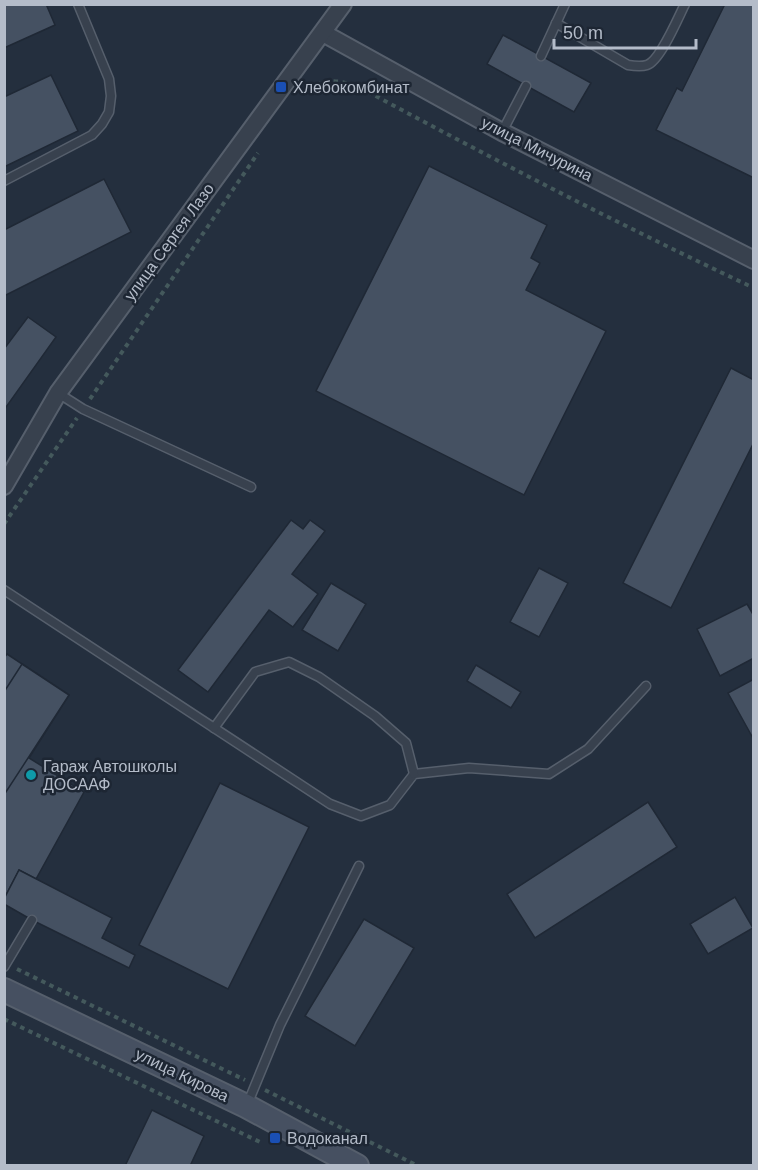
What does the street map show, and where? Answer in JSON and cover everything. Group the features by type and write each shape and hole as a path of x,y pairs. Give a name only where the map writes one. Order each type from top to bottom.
{"main road":[{"name":"улица Кирова","path":"4,990 246,1106 353,1165"}],"street":[{"name":"улица Сергея Лазо","path":"4,486 58,393 343,4"},
{"name":"улица Мичурина","path":"323,33 502,132 753,260"}],"lane":[{"path":"4,181 92,135 109,112 111,96 109,79 78,4"},
{"path":"541,56 565,4"},
{"path":"556,23 628,65 646,66 654,62 685,4"},
{"path":"502,132 526,86"},
{"path":"58,393 83,409 251,487"},
{"path":"4,590 330,804 361,816 390,805 414,774 469,768 549,774 588,749 646,686"},
{"path":"214,728 255,672 289,662 328,684 375,716 406,743 414,774"},
{"path":"246,1106 280,1025 359,866"},
{"path":"5,965 32,920"}],"path":[{"path":"299,93 321,81 341,81 359,87 501,164 753,288"},
{"path":"4,524 258,153"},
{"path":"5,965 418,1166"},
{"path":"4,1019 260,1142"}],"building":[{"path":"4,4 46,4 55,25 4,48"},
{"path":"725,4 754,4 754,178 656,130 677,88 682,91"},
{"path":"503,35 591,83 574,112 487,64"},
{"path":"51,75 78,131 4,167 4,97"},
{"path":"429,166 547,225 531,258 540,263 526,290 606,331 524,495 316,391"},
{"path":"104,179 131,232 4,296 4,230"},
{"path":"28,317 56,337 4,410 4,349"},
{"path":"731,368 754,380 754,442 671,608 623,583"},
{"path":"291,520 303,529 310,520 325,531 292,574 318,594 293,627 269,610 208,692 178,670"},
{"path":"539,568 568,583 539,637 510,622"},
{"path":"331,583 366,604 338,651 302,630"},
{"path":"747,604 754,616 754,658 720,676 697,629"},
{"name":"Гараж Автошколы ДОСААФ","path":"7,654 69,695 29,758 84,792 36,879 19,870 4,899 4,658"},
{"path":"22,664 69,695 4,795 4,692"},
{"path":"476,665 521,692 511,708 467,681"},
{"path":"754,679 754,740 728,693"},
{"path":"220,783 309,827 228,989 139,945"},
{"path":"648,802 677,847 535,938 507,894"},
{"path":"19,870 112,918 102,938 135,955 129,968 4,904 4,899"},
{"path":"735,897 753,928 708,954 690,924"},
{"path":"364,919 414,948 355,1046 305,1016"},
{"path":"152,1110 204,1136 190,1166 125,1166"}],"place":[{"name":"Хлебокомбинат","path":"281,87"},
{"name":"Гараж Автошколы ДОСААФ","path":"31,775"},
{"name":"Водоканал","path":"275,1138"}]}
